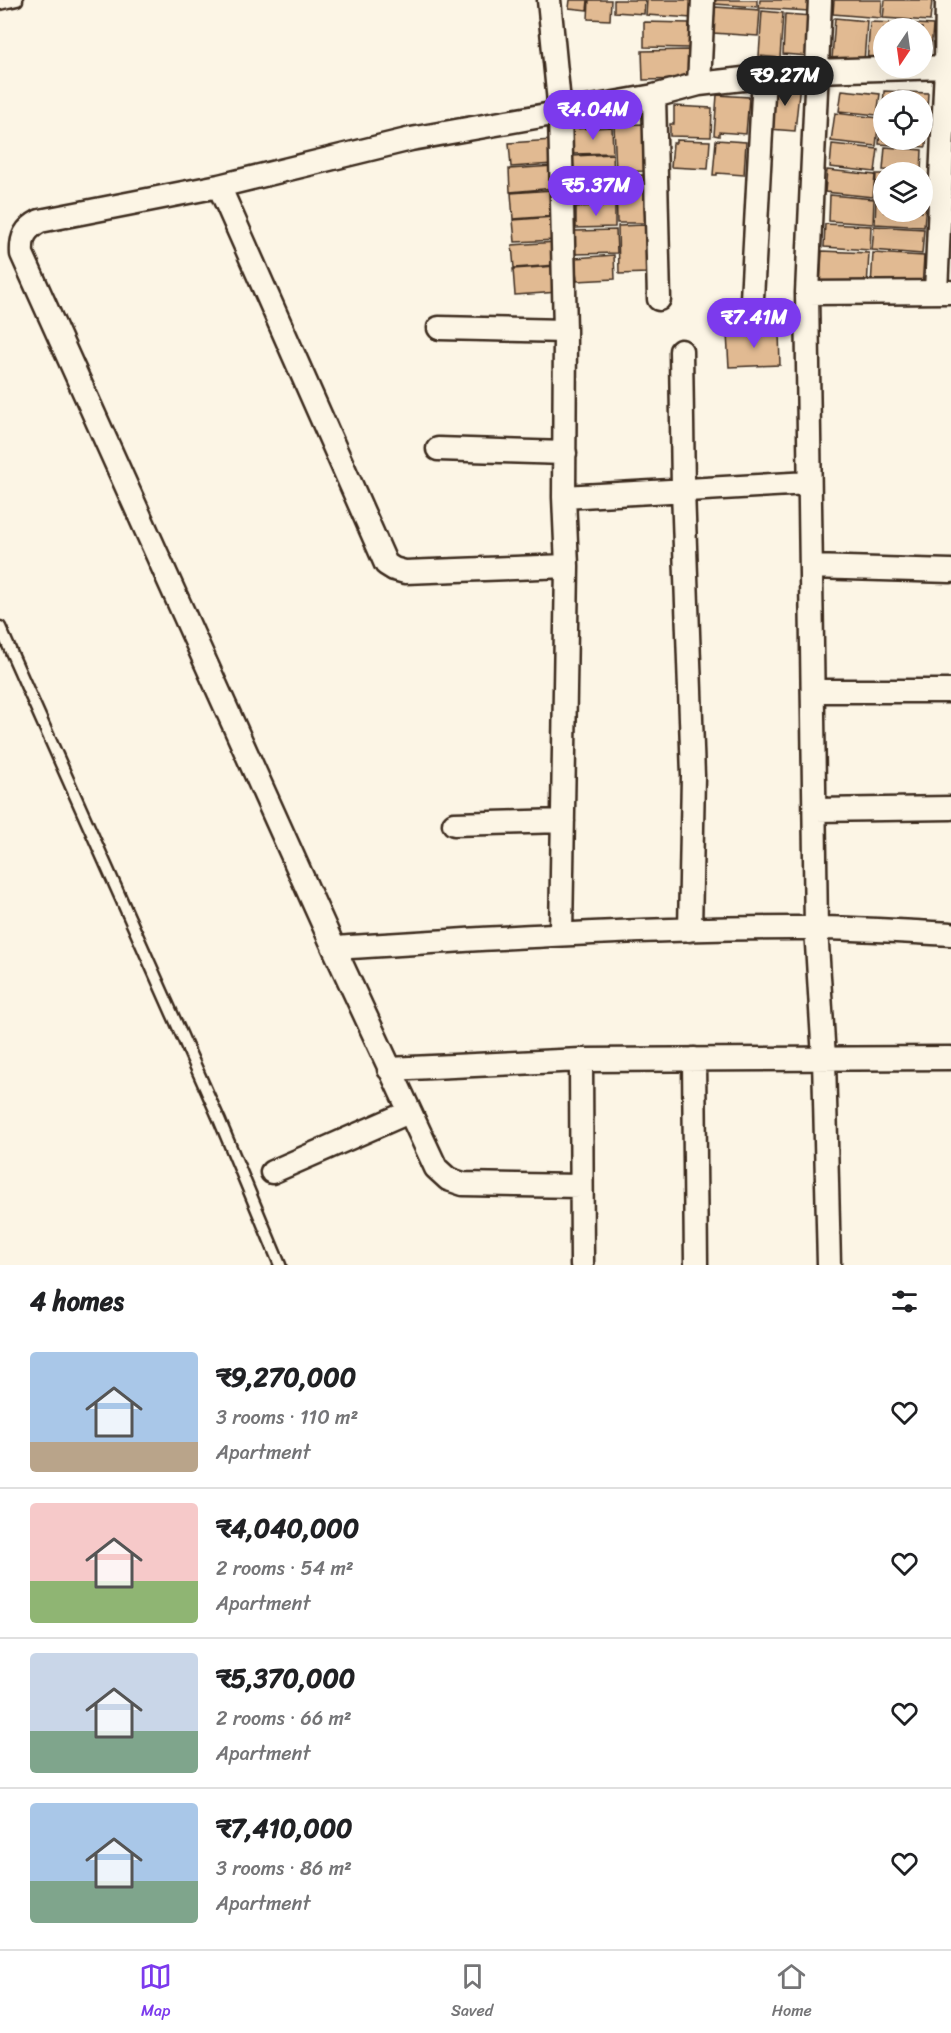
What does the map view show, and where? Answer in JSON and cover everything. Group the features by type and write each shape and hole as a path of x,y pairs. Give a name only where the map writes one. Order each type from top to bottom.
{"street":[{"path":"549,0 560,113 565,331 564,497 567,566 561,934"},
{"path":"699,84 703,0"},
{"path":"820,0 815,71 807,293 816,928 824,1058 829,1265"},
{"path":"807,293 944,292 947,0"},
{"path":"581,1186 463,1184 448,1179 436,1168 333,948 22,254 21,240 28,227 40,221 219,186 411,139 654,96 699,84 815,71 946,67"},
{"path":"752,299 764,76"},
{"path":"654,96 659,299"},
{"path":"219,186 386,564 405,572 567,566"},
{"path":"439,328 565,331"},
{"path":"681,351 683,490 693,776 690,930"},
{"path":"438,448 565,453"},
{"path":"564,497 809,483"},
{"path":"811,567 951,571"},
{"path":"814,691 951,690"},
{"path":"816,810 951,808"},
{"path":"454,824 563,821"},
{"path":"333,948 561,934 690,930 816,928 951,934"},
{"path":"389,1069 581,1060 951,1058"},
{"path":"694,1059 696,1265"},
{"path":"581,1060 582,1265"},
{"path":"272,1173 409,1112"}],"lane":[{"path":"0,4 17,0"},
{"path":"0,627 214,1108 280,1265"}],"building":[{"path":"570,0 588,0 587,10 569,8"},
{"path":"589,0 611,0 610,20 588,19"},
{"path":"614,0 645,0 644,14 614,12"},
{"path":"647,0 693,0 692,18 646,15"},
{"path":"715,0 757,0 757,7 715,4"},
{"path":"760,0 810,0 809,11 759,8"},
{"path":"834,0 882,0 881,18 833,14"},
{"path":"885,0 932,0 930,18 883,18"},
{"path":"715,7 760,10 758,36 713,33"},
{"path":"762,11 783,13 780,58 759,56"},
{"path":"785,14 812,16 809,56 783,54"},
{"path":"835,18 867,21 864,62 832,59"},
{"path":"644,22 689,23 689,48 644,47"},
{"path":"870,22 873,22 873,63 867,63"},
{"path":"688,50 689,79 643,80 642,51"},
{"path":"783,81 800,83 795,131 769,129 774,85 782,86"},
{"path":"842,90 873,93 873,115 839,111"},
{"path":"717,95 749,97 746,134 719,132 719,136 714,135"},
{"path":"674,106 712,108 711,137 670,136 670,124 674,124"},
{"path":"835,113 873,117 873,146 831,141"},
{"path":"643,124 645,171 616,172 614,125"},
{"path":"612,127 613,153 573,154 572,129"},
{"path":"552,140 553,164 511,167 509,143"},
{"path":"676,140 710,141 708,169 671,167 673,143 676,143"},
{"path":"716,140 746,142 744,175 717,173 713,175"},
{"path":"832,144 878,150 876,162 873,162 873,172 830,167"},
{"path":"885,150 922,150 921,162 884,162"},
{"path":"613,154 614,177 574,178 573,156"},
{"path":"553,166 554,188 510,192 509,169"},
{"path":"827,170 873,175 873,197 825,192"},
{"path":"643,175 645,223 617,223 616,176"},
{"path":"614,179 614,203 575,205 574,180"},
{"path":"553,190 555,216 513,219 511,193"},
{"path":"830,195 873,199 873,224 829,221"},
{"path":"615,205 615,227 576,228 576,207"},
{"path":"554,217 556,240 515,242 513,220"},
{"path":"875,222 924,222 924,227 875,224"},
{"path":"825,224 871,226 870,250 824,247"},
{"path":"645,225 647,273 619,274 618,226"},
{"path":"874,226 924,229 922,254 872,250"},
{"path":"616,230 617,253 575,254 574,231"},
{"path":"556,242 557,265 514,268 512,245"},
{"path":"822,251 869,253 867,287 820,285"},
{"path":"873,253 924,256 922,289 871,286"},
{"path":"614,255 615,279 577,281 575,258"},
{"path":"557,266 559,292 515,295 513,269"},
{"path":"779,332 780,365 729,367 727,334"}]}
